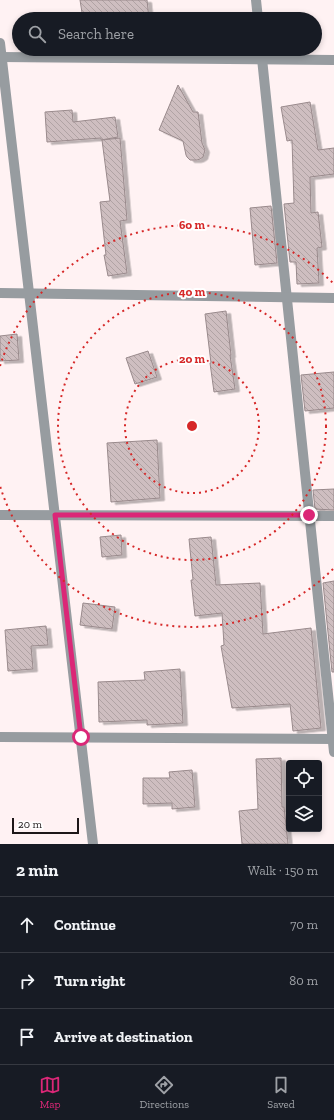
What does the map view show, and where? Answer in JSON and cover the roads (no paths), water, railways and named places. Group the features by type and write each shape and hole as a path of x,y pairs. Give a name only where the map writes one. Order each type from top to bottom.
{"street":[{"path":"256,0 257,12"},
{"path":"0,43 93,844"},
{"path":"262,56 334,752"},
{"path":"1,57 334,60"},
{"path":"0,293 334,298"},
{"path":"0,515 334,516"},
{"path":"0,737 333,739"}]}
